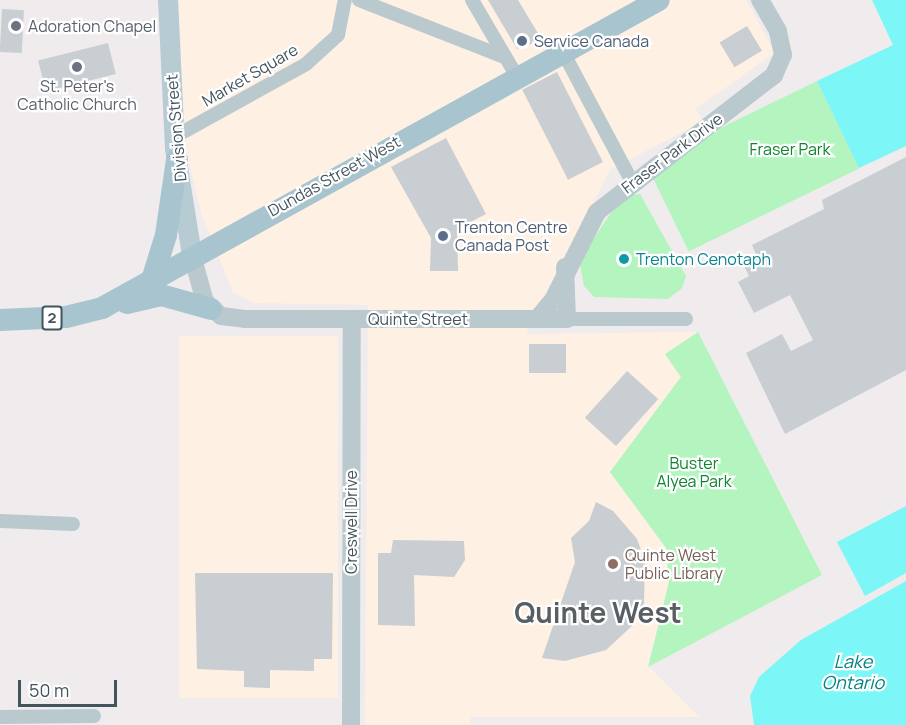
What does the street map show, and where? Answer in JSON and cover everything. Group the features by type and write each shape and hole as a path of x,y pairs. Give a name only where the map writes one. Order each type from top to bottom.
{"main road":[{"name":"Division Street","path":"168,0 174,137 192,255"},
{"name":"Dundas Street West","path":"0,320 66,317 102,308 192,255 516,75 658,0"},
{"path":"152,280 166,235 177,160"},
{"path":"102,308 161,295 211,309"}],"street":[{"name":"Market Square","path":"174,137 306,64 338,35 345,0"},
{"path":"359,0 502,56"},
{"path":"472,0 502,56 516,75"},
{"name":"Fraser Park Drive","path":"537,319 553,300 565,267 597,212 632,182 774,75 783,55 780,39 760,0"},
{"path":"563,52 632,182"},
{"path":"192,255 195,280 211,309"},
{"path":"565,267 567,319"},
{"name":"Quinte Street","path":"211,309 228,318 686,319"},
{"name":"Creswell Drive","path":"351,725 352,320"},
{"path":"0,520 73,524"},
{"path":"0,717 94,716"}],"shaded area":[{"path":"179,0 746,0 775,53 695,109 703,121 610,170 526,334 698,332 665,354 681,377 610,472 666,548 669,582 649,667 699,717 471,717 470,725 365,725 368,305 253,303 233,292 202,216 184,142"},
{"path":"179,336 338,336 338,698 179,698"}],"green space":[{"name":"Fraser Park","path":"817,81 860,168 689,251 646,164"},
{"name":"Trenton Cenotaph","path":"640,194 686,276 682,288 668,299 594,297 584,286 579,260 611,213 631,195"},
{"name":"Buster Alyea Park","path":"698,332 822,575 648,667 669,582 666,548 610,472 681,377 665,354"}],"water":[{"path":"872,0 906,0 906,146 859,168 817,81 893,45"},
{"path":"906,506 906,573 865,596 837,542"},
{"name":"Lake Ontario","path":"906,581 906,725 754,725 750,696 759,677 801,640"}],"building":[{"path":"488,0 518,0 542,40 517,49"},
{"path":"2,9 24,10 22,53 0,52"},
{"path":"747,26 762,51 735,67 720,42"},
{"name":"St. Peter's Catholic Church","path":"108,43 116,74 46,91 38,60"},
{"path":"557,72 603,162 568,180 522,90"},
{"path":"446,138 486,214 457,229 458,271 430,271 431,238 391,167"},
{"path":"906,157 906,370 785,434 746,353 782,334 791,351 813,340 790,295 754,313 738,282 749,276 743,264 757,257 752,245 824,209 822,200"},
{"path":"529,344 566,344 566,373 529,373"},
{"path":"627,371 658,399 616,446 585,418"},
{"path":"596,502 613,511 637,539 645,561 644,603 634,624 606,650 565,661 542,658 575,562 571,538 589,521"},
{"path":"393,540 464,541 465,560 454,577 414,575 415,626 378,625 378,553 391,553"},
{"path":"195,573 333,573 332,659 314,659 314,671 270,670 270,688 244,687 244,671 197,669"}],"place":[{"name":"Adoration Chapel","path":"16,26"},
{"name":"Service Canada","path":"522,41"},
{"name":"St. Peter's Catholic Church","path":"77,67"},
{"name":"Trenton Centre Canada Post","path":"443,236"},
{"name":"Trenton Cenotaph","path":"624,259"},
{"name":"Quinte West Public Library","path":"613,564"}],"district":[{"name":"Quinte West","path":"598,612"}]}
